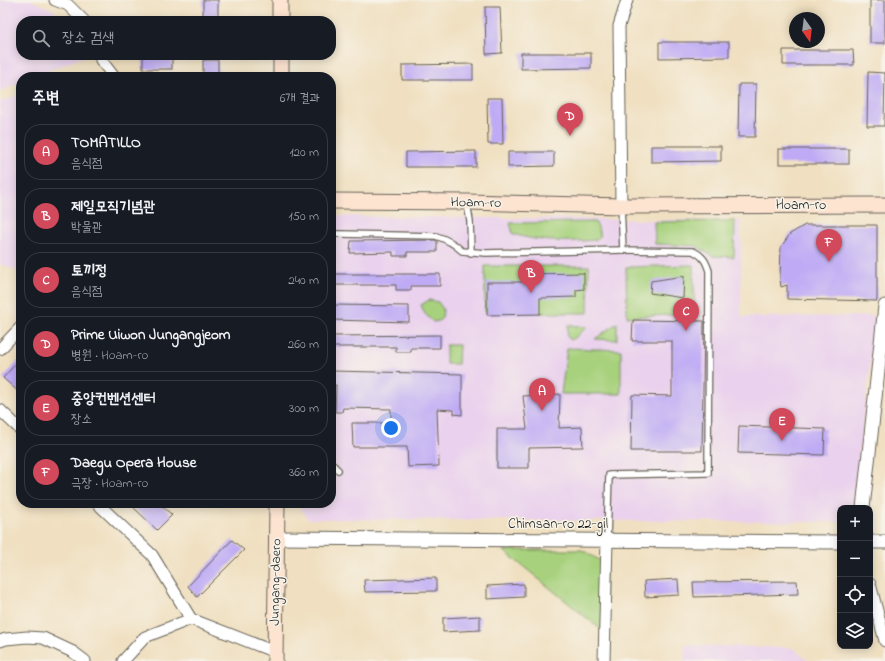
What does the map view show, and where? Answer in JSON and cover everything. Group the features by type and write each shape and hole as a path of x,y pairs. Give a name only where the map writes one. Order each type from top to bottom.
{"main road":[{"path":"280,0 280,16"},
{"path":"280,60 281,72"},
{"name":"Hoam-ro","path":"336,201 467,202 621,206 885,205"},
{"name":"Jungang-daero","path":"275,656 277,508"}],"street":[{"path":"55,0 68,5 79,16"},
{"path":"621,206 619,26 627,0"},
{"path":"101,60 110,72"},
{"path":"863,505 885,306"},
{"path":"0,349 16,331"},
{"path":"0,410 16,425"},
{"path":"102,508 152,555 191,619 275,656"},
{"name":"Chimsan-ro 22-gil","path":"277,538 837,542"},
{"path":"604,661 607,540"},
{"path":"873,542 885,542"},
{"path":"873,595 885,641"},
{"path":"123,661 145,637 191,619"},
{"path":"0,641 27,637 43,638 73,652 85,661"}],"lane":[{"path":"467,202 470,221 471,253"},
{"path":"621,206 623,250"},
{"path":"336,234 436,236 444,238 456,245 462,251 471,253 486,254 623,250 693,251 699,254 706,261 709,271 708,473 609,475 607,540"}],"shaded area":[{"path":"0,0 30,0 52,9 60,16 16,16 16,60 76,60 46,72 16,72 16,84 0,91"},
{"path":"16,96 16,270 0,264 0,102"},
{"path":"336,216 741,221 741,317 876,316 853,505 837,505 837,522 308,519 300,508 336,508"},
{"path":"685,645 793,648 808,661 684,661"}],"green space":[{"path":"735,221 734,257 712,256 696,246 655,244 654,222"},
{"path":"595,222 598,227 600,237 596,240 564,241 534,239 513,234 510,223"},
{"path":"693,265 695,314 627,317 626,267"},
{"path":"485,266 589,266 588,313 485,313"},
{"path":"429,300 438,302 443,309 442,318 439,321 433,322 425,314 421,305"},
{"path":"617,323 617,340 595,339"},
{"path":"568,325 587,327 575,338 570,340 567,336"},
{"path":"446,345 459,345 458,364 446,364"},
{"path":"567,348 621,350 621,394 561,394"},
{"path":"503,550 582,550 606,564 604,632"}],"building":[{"path":"203,0 218,0 218,16 203,16"},
{"path":"870,0 885,0 885,43 870,43"},
{"path":"485,7 500,7 502,53 486,54"},
{"path":"659,42 729,42 729,57 659,58"},
{"path":"783,50 853,50 854,65 783,65"},
{"path":"521,53 591,53 591,68 521,69"},
{"path":"143,60 172,60 172,69 143,69"},
{"path":"203,60 218,60 218,72 203,72"},
{"path":"473,64 473,80 402,80 402,65"},
{"path":"868,72 885,73 884,126 867,126"},
{"path":"739,84 756,84 755,137 738,137"},
{"path":"487,98 502,98 503,144 488,144"},
{"path":"651,146 721,146 721,161 651,162"},
{"path":"779,149 849,149 849,164 779,164"},
{"path":"476,151 476,167 406,167 406,152"},
{"path":"508,152 554,152 554,166 508,167"},
{"path":"805,225 877,225 877,301 787,299 787,285 781,287 781,247 790,234"},
{"path":"351,241 437,241 437,252 407,252 407,256 393,256 393,252 350,253"},
{"path":"584,273 584,289 576,290 576,297 540,298 540,314 487,315 487,282 527,282 527,274"},
{"path":"336,274 440,274 440,286 411,286 411,290 396,290 396,285 336,285"},
{"path":"684,276 683,298 650,293 651,281"},
{"path":"336,305 409,306 409,322 336,320"},
{"path":"633,320 704,321 702,451 631,451 632,395 672,396 672,341 632,341"},
{"path":"440,335 440,348 411,348 411,352 396,352 396,347 336,347 336,336"},
{"path":"16,364 16,390 3,378"},
{"path":"336,371 462,374 462,415 454,414 454,410 437,409 439,466 408,467 407,447 353,447 352,423 391,423 391,409 343,408 342,412 336,412"},
{"path":"560,394 559,428 582,427 583,447 529,448 529,468 497,468 497,429 527,429 523,396"},
{"path":"739,426 825,429 824,455 738,453"},
{"path":"134,508 164,508 172,515 157,530"},
{"path":"232,540 244,550 197,597 188,586"},
{"path":"436,578 436,591 365,592 364,580"},
{"path":"678,579 679,595 645,597 644,581"},
{"path":"797,581 798,594 694,597 693,582"},
{"path":"524,584 524,597 487,599 487,586"},
{"path":"480,616 480,630 443,632 443,618"}],"place":[{"name":"Prime Uiwon Jungangjeom","path":"570,136"},
{"name":"Daegu Opera House","path":"829,262"},
{"name":"제일모직기념관","path":"531,293"},
{"name":"토끼정","path":"686,331"},
{"name":"TOMATILLO","path":"542,411"},
{"name":"중앙컨벤션센터","path":"782,441"}]}
